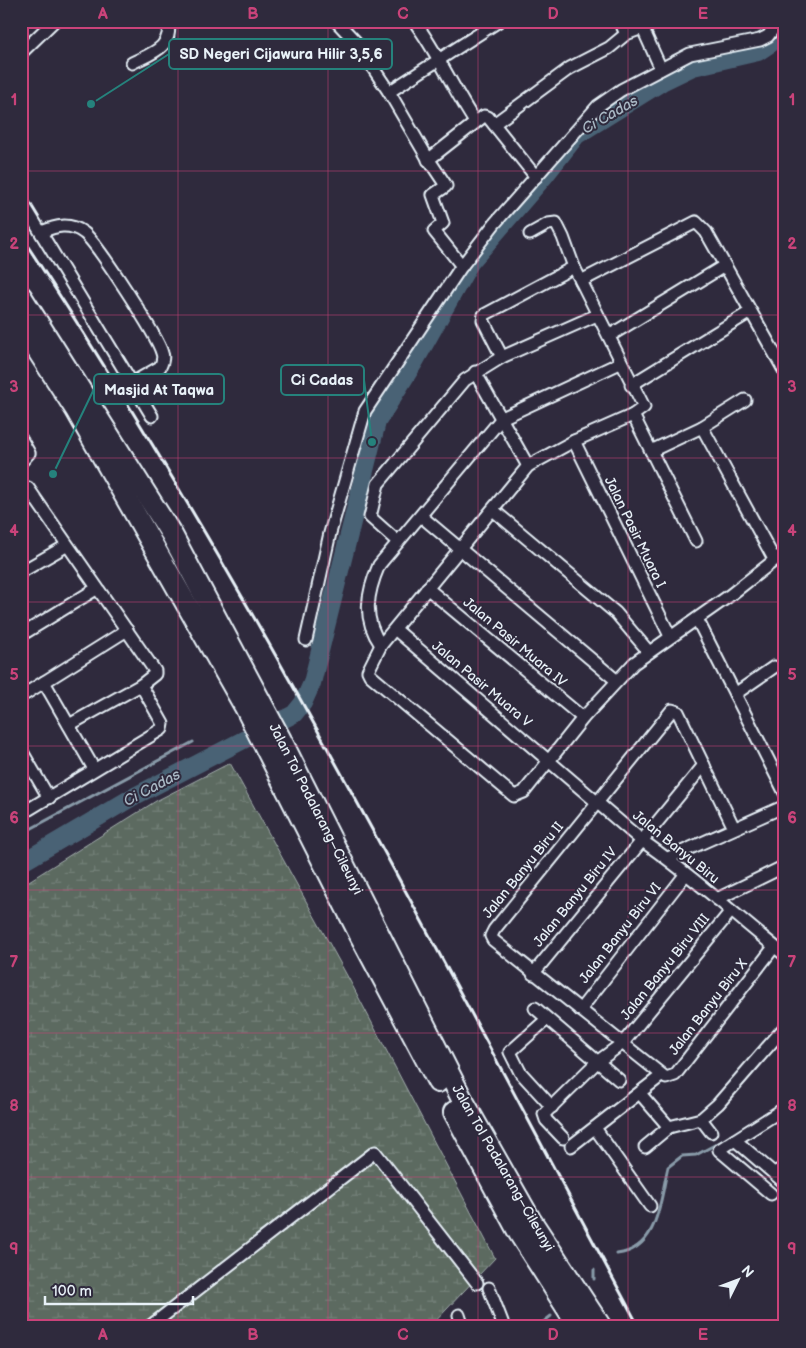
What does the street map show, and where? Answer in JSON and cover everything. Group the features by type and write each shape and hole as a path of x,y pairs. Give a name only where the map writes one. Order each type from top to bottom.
{"highway":[{"name":"Jalan Tol Padalarang–Cileunyi","path":"21,296 172,535 273,743 462,1100 530,1219 601,1327"},
{"name":"Jalan Tol Padalarang–Cileunyi","path":"21,325 76,410 253,704"},
{"name":"Jalan Tol Padalarang–Cileunyi","path":"273,743 360,935 514,1224 579,1327"}],"street":[{"path":"21,39 26,38 45,21"},
{"path":"21,53 54,21"},
{"path":"132,63 156,51 165,44 170,32 168,21"},
{"path":"336,21 354,39 389,92 428,160 446,186 433,195 443,223 434,231 462,266"},
{"path":"414,21 439,58 462,103 475,122"},
{"path":"389,92 499,21"},
{"path":"620,21 626,34"},
{"path":"494,124 561,74 618,42 626,34 662,21"},
{"path":"306,640 330,533 365,411 462,266 495,223 598,106 617,92 686,56 706,49 760,40 768,36 779,21"},
{"path":"643,29 661,69"},
{"path":"428,160 484,116 488,117 494,124 536,177"},
{"path":"21,200 152,416"},
{"path":"580,281 692,222 701,225 785,372"},
{"path":"530,234 548,224 556,223 580,281 609,336 631,385 644,407 632,415 574,441 528,466 460,548 396,630 381,645 368,670 370,675 514,796 524,792 583,718 634,663 729,596 785,552"},
{"path":"40,232 64,226 85,234 100,252 154,338 163,353 160,367 132,383"},
{"path":"609,336 724,266"},
{"path":"502,357 483,320 484,315 574,268"},
{"path":"631,385 750,312"},
{"path":"398,542 370,517 375,491 465,380 475,372 502,357 597,315"},
{"path":"381,645 371,625 367,605 368,595 378,565 502,418 620,363"},
{"path":"475,372 528,466"},
{"path":"651,451 702,427 745,400"},
{"path":"632,415 696,541"},
{"path":"702,427 774,559"},
{"path":"21,439 29,453 21,462"},
{"name":"Jalan Pasir Muara I","path":"574,441 670,636"},
{"path":"21,486 28,488 96,589 156,671 155,674 141,685 69,725"},
{"path":"493,510 616,613 649,652"},
{"path":"421,516 618,681"},
{"path":"21,572 66,546"},
{"name":"Jalan Pasir Muara IV","path":"428,588 583,718"},
{"path":"21,635 96,589"},
{"path":"697,618 785,793"},
{"path":"25,694 127,630"},
{"name":"Jalan Pasir Muara V","path":"396,630 549,761"},
{"path":"735,694 774,667"},
{"path":"44,682 94,770"},
{"path":"21,814 162,729 162,721 141,685"},
{"name":"Jalan Banyu Biru II","path":"662,1076 623,1043 533,974 493,940 492,933 670,712 674,710 678,712 704,765"},
{"path":"21,750 48,798"},
{"name":"Jalan Banyu Biru","path":"549,761 641,840 668,858 685,875 785,955"},
{"path":"704,765 734,828"},
{"name":"Jalan Banyu Biru IV","path":"533,974 704,765"},
{"path":"668,858 785,806"},
{"path":"718,900 783,871"},
{"name":"Jalan Banyu Biru VI","path":"580,1010 685,875"},
{"name":"Jalan Banyu Biru VIII","path":"552,1106 597,1062 623,1043 731,911"},
{"name":"Jalan Banyu Biru X","path":"552,1106 544,1114 546,1120 567,1142 595,1128 662,1076 670,1078 675,1075 774,947"},
{"path":"535,1008 619,1080"},
{"path":"547,1019 510,1052 520,1072 552,1106"},
{"path":"645,1147 669,1127 701,1119 718,1104 785,1027"},
{"path":"644,1097 669,1127"},
{"path":"771,1194 719,1152 720,1148 785,1108"},
{"path":"701,1119 711,1132"},
{"path":"595,1128 650,1206"},
{"path":"735,1140 785,1183"},
{"path":"149,1327 374,1152 477,1283"},
{"path":"774,1174 785,1167"},
{"path":"489,1288 504,1327"},
{"path":"459,1315 463,1327"}],"green space":[{"path":"230,763 350,981 495,1258 430,1327 21,1327 21,886 156,801"}],"waterway":[{"name":"Ci Cadas","path":"21,863 131,798 294,714 303,703 312,683 377,422 414,363 470,263 544,177 577,135 662,82 693,67 758,52 785,34"},
{"path":"21,834 193,742"},
{"path":"617,1254 631,1250 642,1243 649,1233 659,1208 668,1167 682,1156 696,1155 722,1141"},
{"path":"594,1270 594,1279"},
{"path":"537,1327 551,1316"}],"railway":[{"path":"21,236 187,502 265,638 417,912 639,1327"}],"place":[{"name":"SD Negeri Cijawura Hilir 3,5,6","path":"91,104"},
{"name":"Ci Cadas","path":"372,442"},
{"name":"Masjid At Taqwa","path":"53,474"}]}
